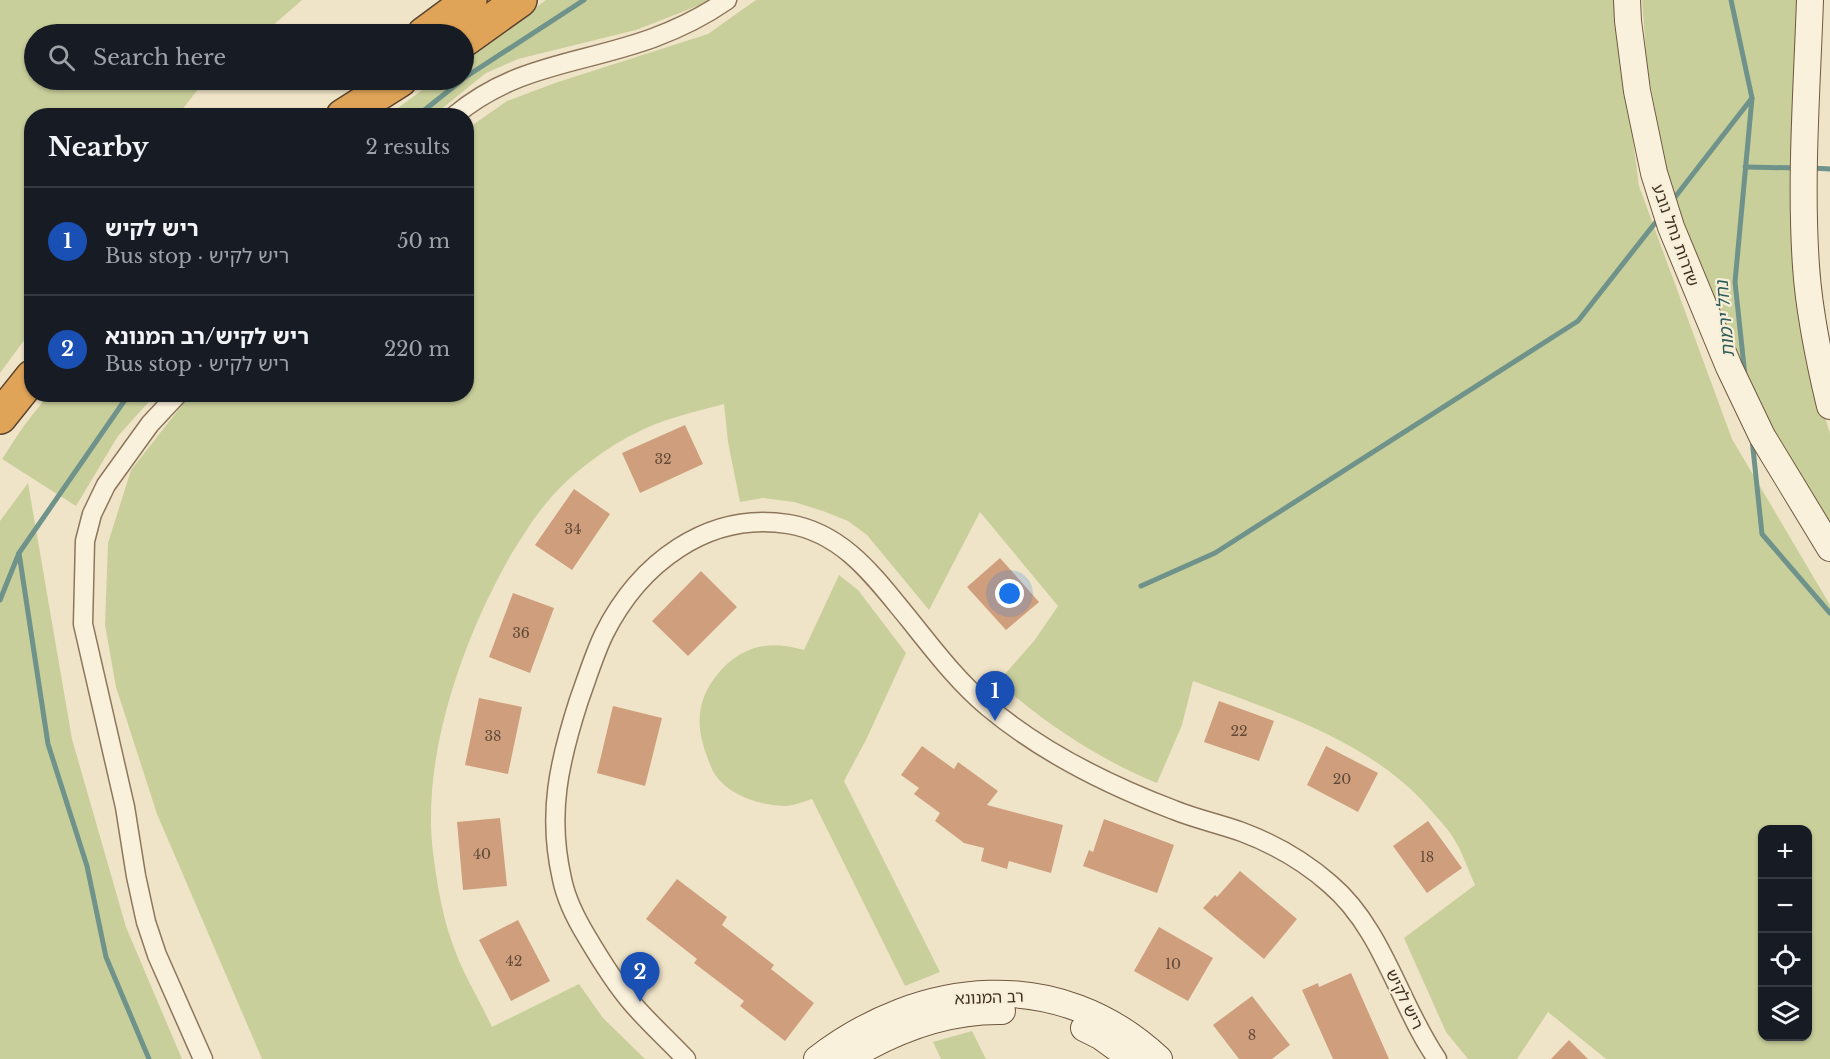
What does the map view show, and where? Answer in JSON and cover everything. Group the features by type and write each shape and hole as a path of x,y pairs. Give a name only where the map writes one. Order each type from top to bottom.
{"highway":[{"path":"438,24 470,0"},
{"path":"474,33 520,0"},
{"path":"327,108 351,90"},
{"path":"356,108 384,90"},
{"path":"0,417 24,387"}],"main road":[{"name":"שדרות נחל נובע","path":"1627,0 1637,91 1654,173 1671,227 1729,367 1761,436 1830,548"},
{"path":"1810,0 1805,139 1806,267 1820,366 1830,406"},
{"name":"רב המנונא","path":"817,1059 834,1046 874,1023 908,1008 957,996 1006,994 1054,1000 1082,1009 1128,1033 1159,1059"},
{"name":"רב המנונא","path":"847,1059 880,1040 938,1018 999,1011 1026,1012 1075,1024 1100,1036 1132,1059"}],"street":[{"path":"465,108 497,86 527,73 653,38 690,22 727,0"},
{"path":"171,402 150,424 106,485 92,514 85,541 83,624 122,797 146,922 157,955 202,1059"},
{"name":"ריש לקיש","path":"686,1059 629,1000 601,960 570,906 562,881 554,829 557,785 567,739 604,634 634,588 649,571 692,538 742,523 788,524 808,529 841,545 874,576 962,682 1001,717 1055,754 1104,781 1173,810 1242,832 1302,862 1341,894 1371,935 1437,1059"}],"green space":[{"path":"0,0 302,0 274,24 24,24 24,90 197,90 183,108 24,108 24,340 0,373"},
{"path":"546,0 709,0 636,30 518,59 486,73 474,83 474,53"},
{"path":"756,0 1615,0 1639,186 1732,439 1830,605 1830,1059 1606,1059 1548,1012 1517,1059 1468,1059 1446,1032 1404,938 1475,885 1452,836 1410,789 1383,767 1354,748 1323,732 1193,681 1182,725 1157,783 1093,752 1035,712 998,682 1034,641 1058,606 980,512 929,610 867,535 848,521 794,502 763,498 740,502 728,442 724,404 667,420 626,438 582,468 544,506 512,553 478,621 450,697 440,737 434,776 431,815 433,852 443,911 457,955 492,1027 579,984 603,1018 645,1059 262,1059 157,814 116,687 105,625 108,543 131,470 184,402 474,402 474,124 507,101 555,83 708,34"},
{"path":"1642,0 1803,0 1819,399 1830,433 1830,534 1795,474 1741,368 1679,216 1664,159 1647,66"},
{"path":"422,90 465,90 443,108 398,108"},
{"path":"43,402 149,402 118,436 76,506 2,459"},
{"path":"28,483 72,739 126,927 182,1059 0,1059 0,521"},
{"path":"839,575 858,590 906,653 866,740 844,781 940,972 905,986 812,799 789,806 777,806 757,802 738,794 729,789 716,776 701,738 702,704 705,693 718,673 736,657 754,648 773,645 804,650"},
{"path":"972,1031 986,1059 941,1059 933,1042"}],"building":[{"path":"685,425 703,464 640,493 622,453"},
{"path":"574,489 610,514 572,570 535,545"},
{"path":"1000,558 1039,602 1006,630 967,587"},
{"path":"701,571 737,607 688,656 652,621"},
{"path":"513,593 554,608 530,673 489,657"},
{"path":"479,698 522,707 508,774 465,765"},
{"path":"1219,701 1274,721 1259,761 1204,742"},
{"path":"613,706 662,718 645,786 597,773"},
{"path":"922,746 954,769 958,762 998,791 987,805 1063,825 1051,873 1009,861 1007,869 981,861 984,848 964,843 935,821 940,813 914,794 919,788 901,775"},
{"path":"1326,746 1378,773 1358,812 1307,785"},
{"path":"500,818 507,886 463,890 457,822"},
{"path":"1104,819 1174,845 1157,893 1083,866 1089,850 1093,852"},
{"path":"1428,821 1462,868 1427,893 1393,846"},
{"path":"1240,871 1297,919 1264,959 1203,908 1215,895 1217,897"},
{"path":"677,879 727,917 722,925 774,965 771,969 814,1003 785,1041 740,1006 744,1001 694,963 697,959 646,919"},
{"path":"518,920 550,981 511,1001 479,940"},
{"path":"1159,927 1213,958 1188,1001 1134,971"},
{"path":"1351,973 1389,1059 1333,1059 1302,990 1318,983 1319,987"},
{"path":"1252,996 1290,1045 1272,1059 1239,1059 1213,1025"},
{"path":"1569,1040 1588,1059 1551,1059"}],"waterway":[{"path":"474,72 584,0"},
{"name":"נחל ירמות","path":"1731,0 1752,98 1735,282 1745,376"},
{"path":"427,108 450,90"},
{"path":"1672,201 1752,98"},
{"path":"1745,167 1798,168"},
{"path":"1811,168 1830,169"},
{"path":"1141,586 1215,553 1578,321 1659,218"},
{"path":"0,600 19,553 123,402"},
{"name":"נחל ירמות","path":"1752,439 1762,534 1830,613"},
{"path":"19,553 48,744 87,866 106,957 149,1059"}],"place":[{"name":"ריש לקיש","path":"995,721"},
{"name":"ריש לקיש/רב המנונא","path":"640,1002"}]}
